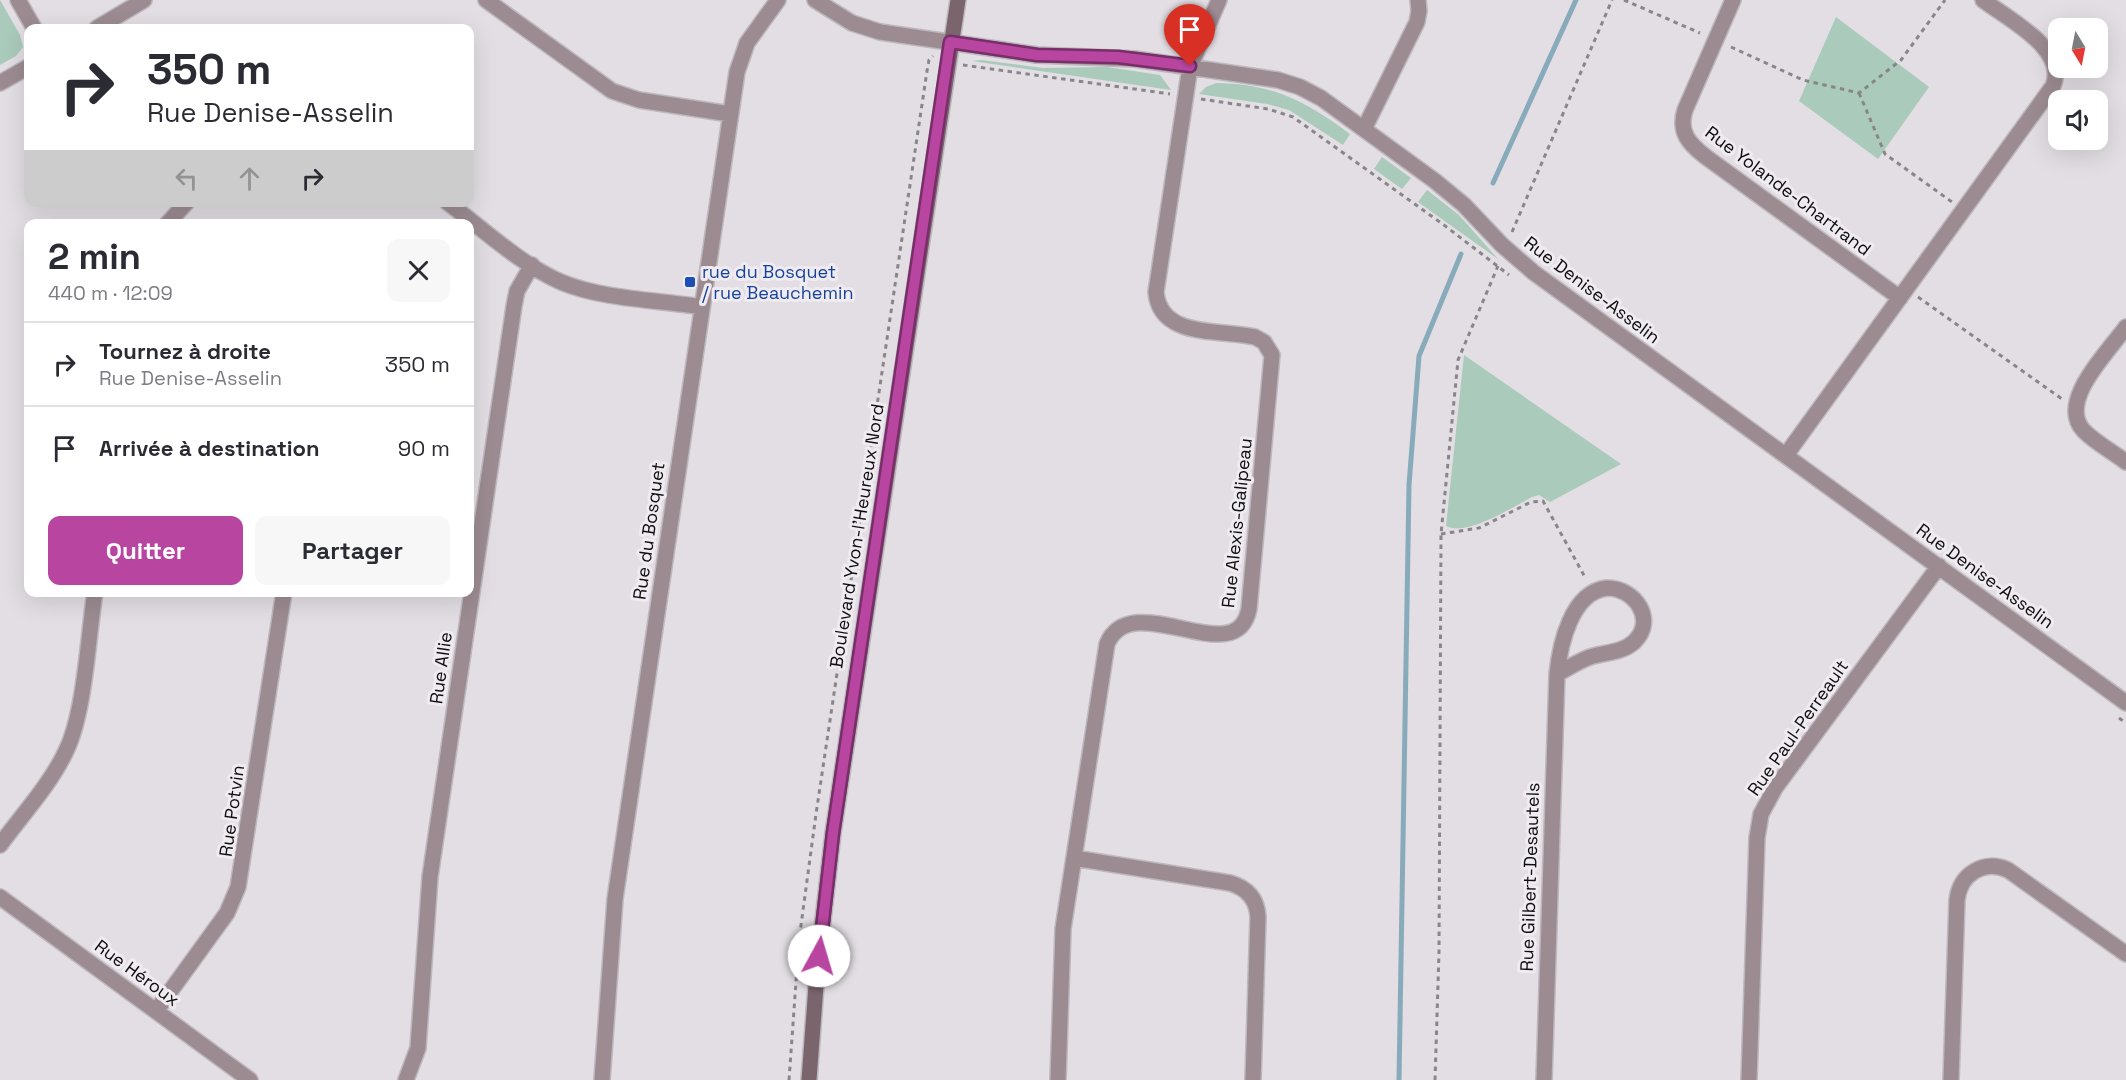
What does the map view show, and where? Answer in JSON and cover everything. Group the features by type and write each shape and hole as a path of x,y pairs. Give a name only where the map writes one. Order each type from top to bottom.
{"street":[{"path":"18,0 32,24"},
{"path":"104,24 144,0"},
{"path":"486,0 612,91 639,100 730,114"},
{"name":"Rue du Bosquet","path":"602,1080 615,899 730,114 740,57 747,43 778,0"},
{"name":"Rue Denise-Asselin","path":"815,0 843,19 861,27 1037,55 1109,57 1190,66 1289,83 1321,98 1464,205 1520,262 2126,703"},
{"name":"Boulevard Yvon-l'Heureux Nord","path":"809,1080 817,972 833,833 957,0"},
{"path":"1190,66 1219,0"},
{"path":"1364,129 1417,22 1418,0"},
{"name":"Rue Yolande-Chartrand","path":"1733,0 1685,110 1682,120 1686,137 1692,146 1706,157 1904,293"},
{"path":"1785,455 2055,81 2056,64 2048,50 1983,0"},
{"name":"Rue Alexis-Galipeau","path":"1058,1080 1063,929 1106,649 1112,634 1120,627 1137,622 1226,634 1240,627 1249,609 1272,355 1268,346 1255,337 1176,324 1163,313 1156,297 1190,66"},
{"path":"0,83 24,69"},
{"path":"172,219 182,207"},
{"path":"454,207 470,219"},
{"path":"474,222 532,265 571,286 702,307"},
{"name":"Rue Allie","path":"474,577 514,306 518,291 532,265"},
{"path":"2126,327 2081,388 2075,410 2084,431 2126,462"},
{"name":"Rue Paul-Perreault","path":"1749,1080 1757,838 1761,814 1775,788 1939,566"},
{"name":"Rue Gilbert-Desautels","path":"1544,1080 1557,674 1559,649 1565,630 1588,596 1602,588 1613,588 1633,597 1643,617 1640,633 1634,643 1624,649 1591,657 1557,674"},
{"path":"0,845 55,770 69,744 77,715 94,597"},
{"name":"Rue Potvin","path":"156,1011 227,913 238,888 283,597"},
{"name":"Rue Allie","path":"406,1080 418,1048 431,869 471,597"},
{"path":"1074,858 1230,883 1244,889 1252,897 1258,917 1253,1080"},
{"path":"1951,1080 1957,900 1962,883 1970,874 1991,866 2008,870 2126,954"},
{"name":"Rue Héroux","path":"0,897 250,1080"}],"path":[{"path":"1511,235 1612,0"},
{"path":"1624,0 1704,35"},
{"path":"1859,93 1902,60 1945,0"},
{"path":"1727,45 1803,80 1859,93"},
{"name":"Boulevard Yvon-l'Heureux Nord","path":"789,1080 799,940 812,836 929,60"},
{"path":"969,66 1169,94"},
{"path":"1859,93 1885,154 1953,203"},
{"path":"1435,1080 1439,951 1440,534 1458,360 1498,266"},
{"path":"1904,293 2064,401"},
{"path":"1440,534 1479,528 1531,502 1543,501 1587,583"}],"green space":[{"path":"0,0 20,35 23,47 16,56 0,65"},
{"path":"1836,17 1929,87 1878,159 1799,101"},
{"path":"982,60 1043,68 1107,67 1160,75 1171,90 972,61"},
{"path":"1216,83 1255,87 1288,97 1318,112 1350,134 1343,145 1289,110 1267,104 1199,94 1206,87"},
{"path":"1382,157 1411,178 1402,189 1374,169"},
{"path":"1427,190 1459,215 1498,259 1418,202"},
{"path":"1464,355 1621,464 1550,502 1539,495 1465,528 1446,526"}],"waterway":[{"path":"1493,183 1576,0"},
{"path":"1399,1080 1409,485 1419,356 1461,254"}],"place":[{"name":"rue du Bosquet / rue Beauchemin","path":"690,282"}],"route":[{"path":"819,956 833,833 950,42 1017,53 1118,57 1190,66"}]}
